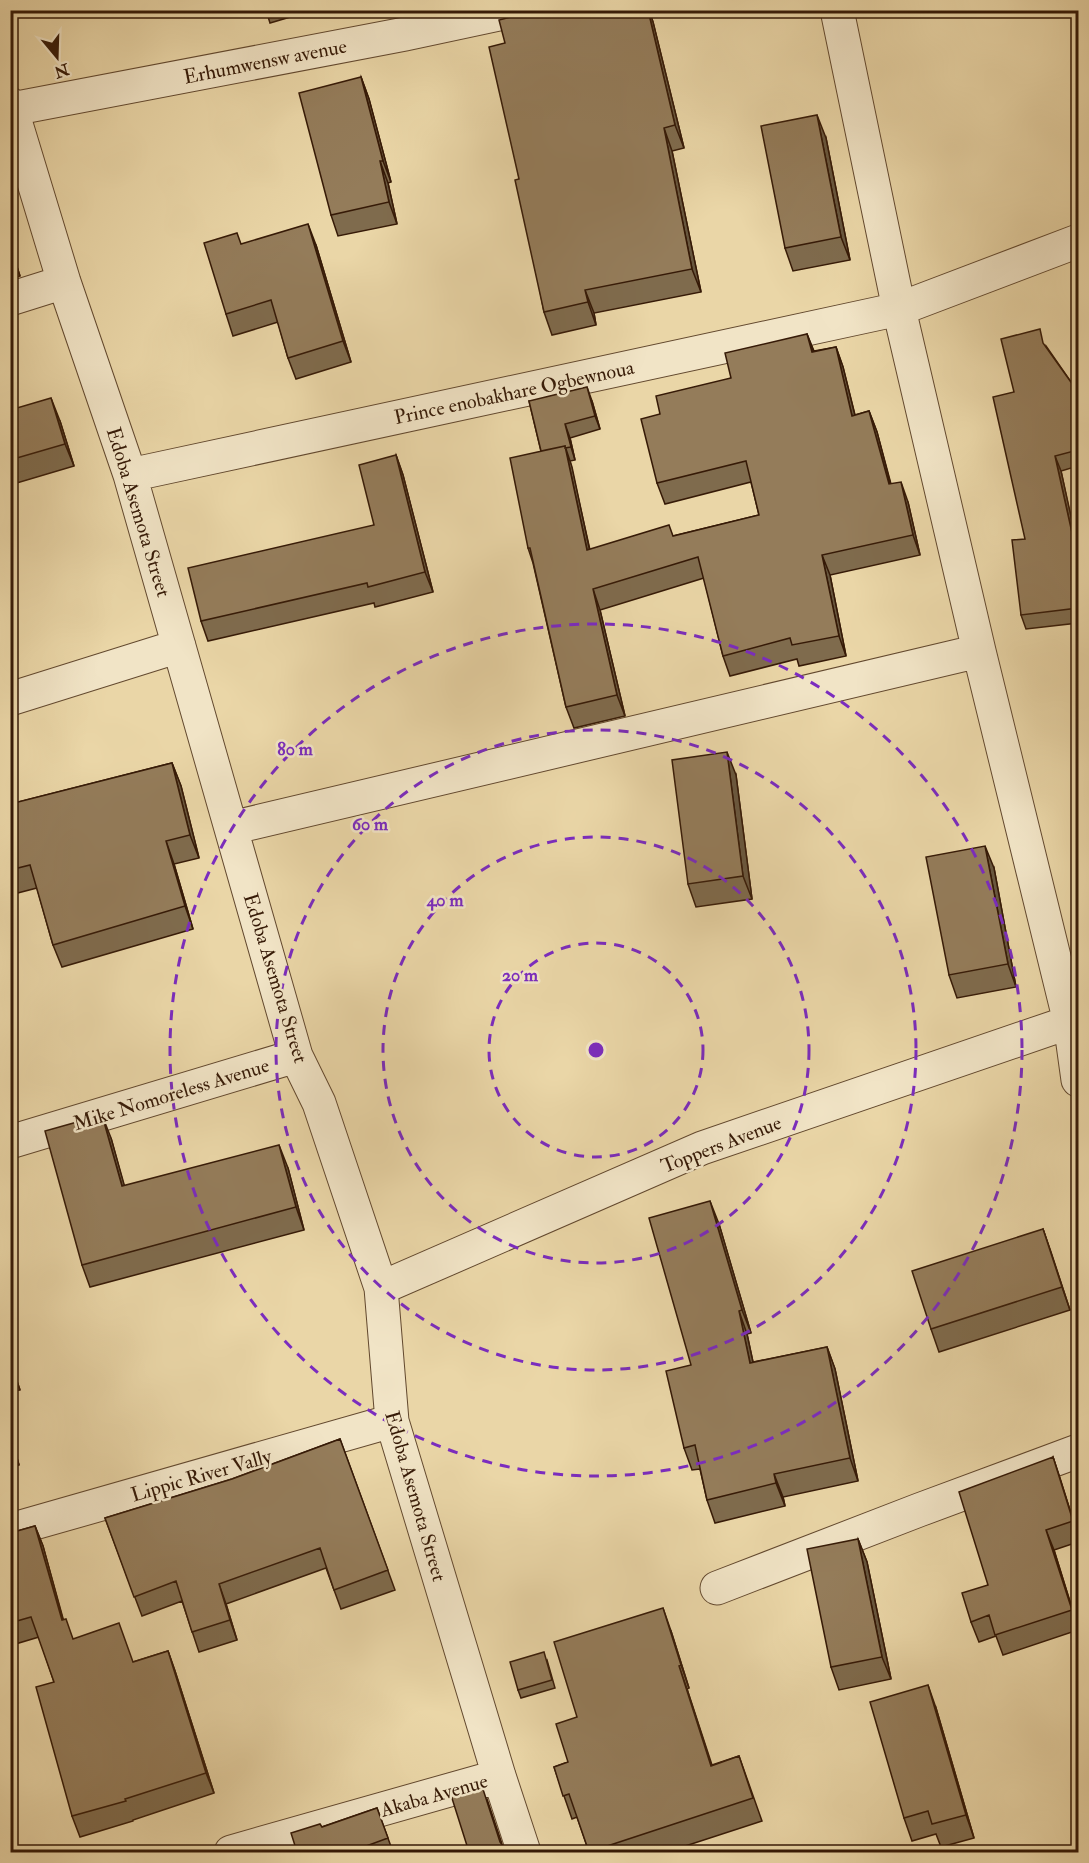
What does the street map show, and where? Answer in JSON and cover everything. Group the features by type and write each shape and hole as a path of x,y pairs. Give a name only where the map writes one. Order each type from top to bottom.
{"street":[{"name":"Erhumwensw avenue","path":"11,107 382,39 518,10"},
{"path":"837,10 899,309 979,651 1070,1022 1078,1080"},
{"name":"Edoba Asemota Street","path":"11,107 64,282 130,475 296,1056 319,1103 381,1287 392,1420 524,1852"},
{"name":"Prince enobakhare Ogbewnoua","path":"130,475 899,309 1078,240"},
{"path":"10,299 64,282"},
{"path":"10,699 178,646"},
{"path":"231,828 979,651"},
{"path":"1070,1022 1078,973"},
{"name":"Toppers Avenue","path":"381,1287 702,1148 1070,1022"},
{"name":"Mike Nomoreless Avenue","path":"10,1142 296,1056"},
{"name":"Lippic River Vally","path":"10,1530 392,1420"},
{"path":"717,1588 1078,1451"},
{"name":"Akaba Avenue","path":"231,1852 499,1776"}],"building":[{"path":"539,10 648,10 675,125 664,128 692,269 585,290 588,302 544,312 515,180 519,179 489,47 505,43 499,20"},
{"path":"361,77 383,161 380,161 389,202 331,215 299,93"},
{"path":"817,115 841,237 785,248 761,126"},
{"path":"308,224 343,341 288,358 271,300 226,314 204,243 237,233 241,244"},
{"path":"1040,329 1043,343 1078,392 1078,450 1055,456 1072,533 1078,532 1078,608 1021,615 1012,540 1025,539 993,397 1014,392 1001,339"},
{"path":"807,334 812,352 836,347 852,416 869,411 889,484 901,482 913,535 822,555 839,636 792,645 790,638 723,656 698,557 593,589 617,695 566,707 530,548 528,548 510,458 565,446 587,550 669,525 673,536 759,515 746,461 657,483 641,419 660,414 656,396 731,378 725,353"},
{"path":"587,387 595,416 565,424 571,447 541,451 529,401"},
{"path":"51,398 65,444 10,460 10,410"},
{"path":"396,455 425,572 368,587 367,583 201,621 188,568 374,525 359,465"},
{"path":"727,752 743,876 688,884 672,760"},
{"path":"172,763 190,835 166,841 185,906 53,945 30,865 10,870 10,804"},
{"path":"985,846 1008,964 949,975 926,857"},
{"path":"102,1115 122,1186 279,1145 296,1207 82,1265 45,1131"},
{"path":"710,1201 742,1310 739,1311 750,1363 827,1347 850,1458 774,1474 776,1483 707,1500 695,1445 684,1448 666,1371 691,1365 649,1218"},
{"path":"1043,1229 1062,1287 931,1329 912,1271"},
{"path":"340,1439 388,1570 334,1590 320,1548 219,1584 230,1620 192,1632 176,1581 134,1597 105,1518 232,1479"},
{"path":"1053,1457 1073,1521 1046,1530 1072,1610 995,1635 989,1615 971,1622 962,1593 988,1585 959,1492"},
{"path":"35,1526 62,1620 66,1619 73,1639 119,1623 133,1662 168,1651 206,1773 125,1799 126,1801 72,1816 36,1687 54,1682 31,1617 10,1623 10,1533"},
{"path":"858,1539 882,1657 831,1667 807,1549"},
{"path":"663,1608 711,1766 739,1756 753,1798 589,1852 569,1794 563,1796 554,1767 568,1762 556,1724 577,1717 554,1642"},
{"path":"544,1652 552,1680 518,1690 510,1662"},
{"path":"928,1685 966,1815 932,1824 928,1811 904,1818 870,1702"},
{"path":"481,1783 500,1842 505,1849 494,1852 469,1852 450,1792"},
{"path":"377,1808 388,1838 350,1852 297,1852 291,1833 320,1824 322,1827"}]}
